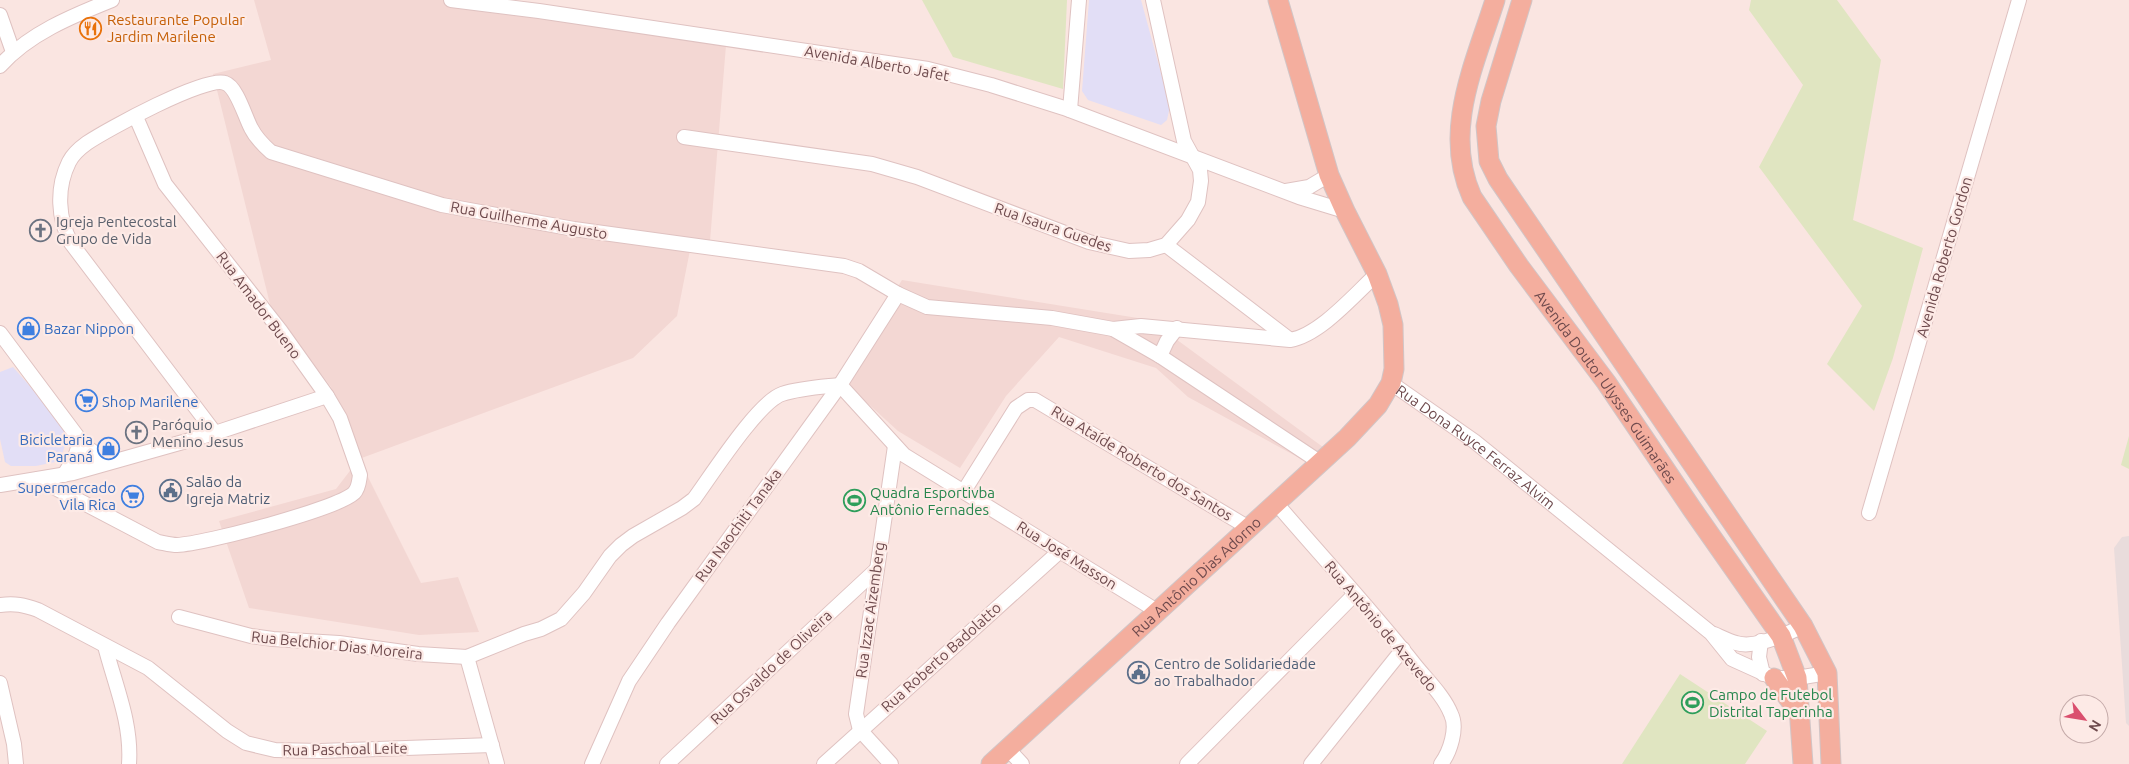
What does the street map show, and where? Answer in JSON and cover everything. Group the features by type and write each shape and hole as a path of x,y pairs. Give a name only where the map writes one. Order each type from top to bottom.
{"main road":[{"name":"Rua Dona Ruyce Ferraz Alvim","path":"1278,0 1329,175 1377,274 1388,304 1393,324 1394,354 1391,383"},
{"name":"Avenida Doutor Ulysses Guimarães","path":"1495,0 1460,118 1459,145 1462,172 1472,197 1519,266 1601,374 1692,509 1782,636 1797,678 1803,764"},
{"name":"Avenida Doutor Ulysses Guimarães","path":"1522,0 1491,100 1486,126 1489,161 1498,179 1593,320 1803,626 1827,673 1831,764"},
{"path":"1519,266 1547,284 1575,318 1593,320"},
{"name":"Rua Antônio Dias Adorno","path":"991,764 1320,463 1378,406 1391,383"},
{"path":"1768,676 1799,713"}],"street":[{"path":"0,66 13,52 88,5 112,0"},
{"name":"Avenida Alberto Jafet","path":"451,0 539,11 928,69 991,85 1070,110 1321,205 1345,211"},
{"path":"1070,110 1080,0"},
{"path":"1153,0 1184,141 1200,170 1201,181 1198,202 1188,220 1166,245 1290,340"},
{"name":"Avenida Roberto Gordon","path":"1868,513 2019,0"},
{"path":"0,15 13,52"},
{"name":"Rua Guilherme Augusto","path":"215,433 71,243 61,218 60,202 63,178 69,162 77,150 110,129 197,86 216,81 230,86 251,129 260,142 271,152 432,202 576,229 844,266 859,271 916,303 948,310 1052,318 1113,329"},
{"name":"Rua Amador Bueno","path":"38,479 158,542 175,545 205,540 326,506 348,497 357,488 360,475 340,418 328,396 280,330 165,184 136,117"},
{"name":"Rua Isaura Guedes","path":"684,138 872,164 918,177 1089,242 1116,249 1148,250 1166,245"},
{"path":"1286,191 1309,187 1329,175"},
{"path":"1113,329 1141,326 1290,340 1300,338 1317,329 1377,274"},
{"name":"Rua Naochiti Tanaka","path":"592,764 629,681 668,623 840,385 898,294"},
{"path":"1160,356 1167,341 1178,328"},
{"path":"1113,329 1160,356 1320,463"},
{"path":"0,333 74,431 80,442 98,456 116,460"},
{"name":"Rua Dona Ruyce Ferraz Alvim","path":"1391,383 1474,441 1711,633 1732,659 1768,676 1797,678 1827,673"},
{"path":"497,764 467,657 541,629 561,619 584,593 610,556 621,545 694,499 755,416 767,403 781,394 840,385"},
{"name":"Rua José Masson","path":"840,385 874,420 895,446 917,464 964,491 1157,611"},
{"path":"0,485 64,475 215,433 328,396"},
{"name":"Rua Ataíde Roberto dos Santos","path":"964,491 1016,408 1028,400 1035,400 1249,528"},
{"path":"64,475 80,442"},
{"name":"Rua Izzac Aizemberg","path":"860,730 856,714 857,699 895,446"},
{"name":"Rua Antônio de Azevedo","path":"1276,503 1403,650 1446,704 1452,715 1454,726 1452,738 1443,763"},
{"name":"Rua Roberto Badolatto","path":"824,764 1060,551"},
{"name":"Rua Osvaldo de Oliveira","path":"667,764 876,570"},
{"path":"1187,764 1355,594"},
{"name":"Rua Paschoal Leite","path":"0,605 21,604 38,610 148,668 227,732 246,743 275,750 320,751 492,745"},
{"name":"Rua Belchior Dias Moreira","path":"179,617 262,638 373,646 418,654 467,657"},
{"name":"Rua Dona Ruyce Ferraz Alvim","path":"1711,633 1737,644 1746,644 1782,636 1803,626"},
{"path":"1761,641 1758,657 1768,676"},
{"path":"105,646 126,718 130,743 129,764"},
{"path":"1310,764 1403,650"},
{"path":"0,683 14,744 16,764"},
{"path":"860,730 891,764"},
{"path":"1007,748 1022,764"}],"shaded area":[{"path":"254,0 503,0 727,33 710,241 692,240 677,316 633,358 359,459 331,387 271,308 213,74 271,60"},
{"path":"1089,0 1141,0 1170,106 1167,120 1161,125 1088,100 1082,91"},
{"path":"902,280 1150,320 1327,450 1312,465 1188,397 1156,368 1059,337 1006,396 960,468 898,431 841,379"},
{"path":"13,367 63,424 69,434 61,457 55,462 36,466 11,466 5,462 0,439 0,372"},
{"path":"359,459 421,583 458,577 479,632 419,635 249,608 219,521 336,489"},
{"path":"2129,536 2129,726 2126,723 2114,548 2122,537"}],"green space":[{"path":"922,0 1067,0 1063,89 953,57"},
{"path":"1751,0 1837,0 1881,60 1853,220 1923,248 1893,358 1874,411 1827,364 1862,306 1759,167 1803,85 1749,10"},
{"path":"2129,436 2129,469 2121,465"},
{"name":"Campo de Futebol Distrital Taperinha","path":"1680,674 1767,731 1745,764 1622,764"}],"place":[{"name":"Restaurante Popular Jardim Marilene","path":"91,28"},
{"name":"Igreja Pentecostal Grupo de Vida","path":"40,230"},
{"name":"Bazar Nippon","path":"28,328"},
{"name":"Shop Marilene","path":"86,401"},
{"name":"Paróquio Menino Jesus","path":"136,433"},
{"name":"Bicicletaria Paraná","path":"109,448"},
{"name":"Salão da Igreja Matriz","path":"170,490"},
{"name":"Supermercado Vila Rica","path":"132,496"},
{"name":"Quadra Esportivba Antônio Fernades","path":"854,501"},
{"name":"Centro de Solidariedade ao Trabalhador","path":"1138,672"},
{"name":"Campo de Futebol Distrital Taperinha","path":"1693,703"}]}
